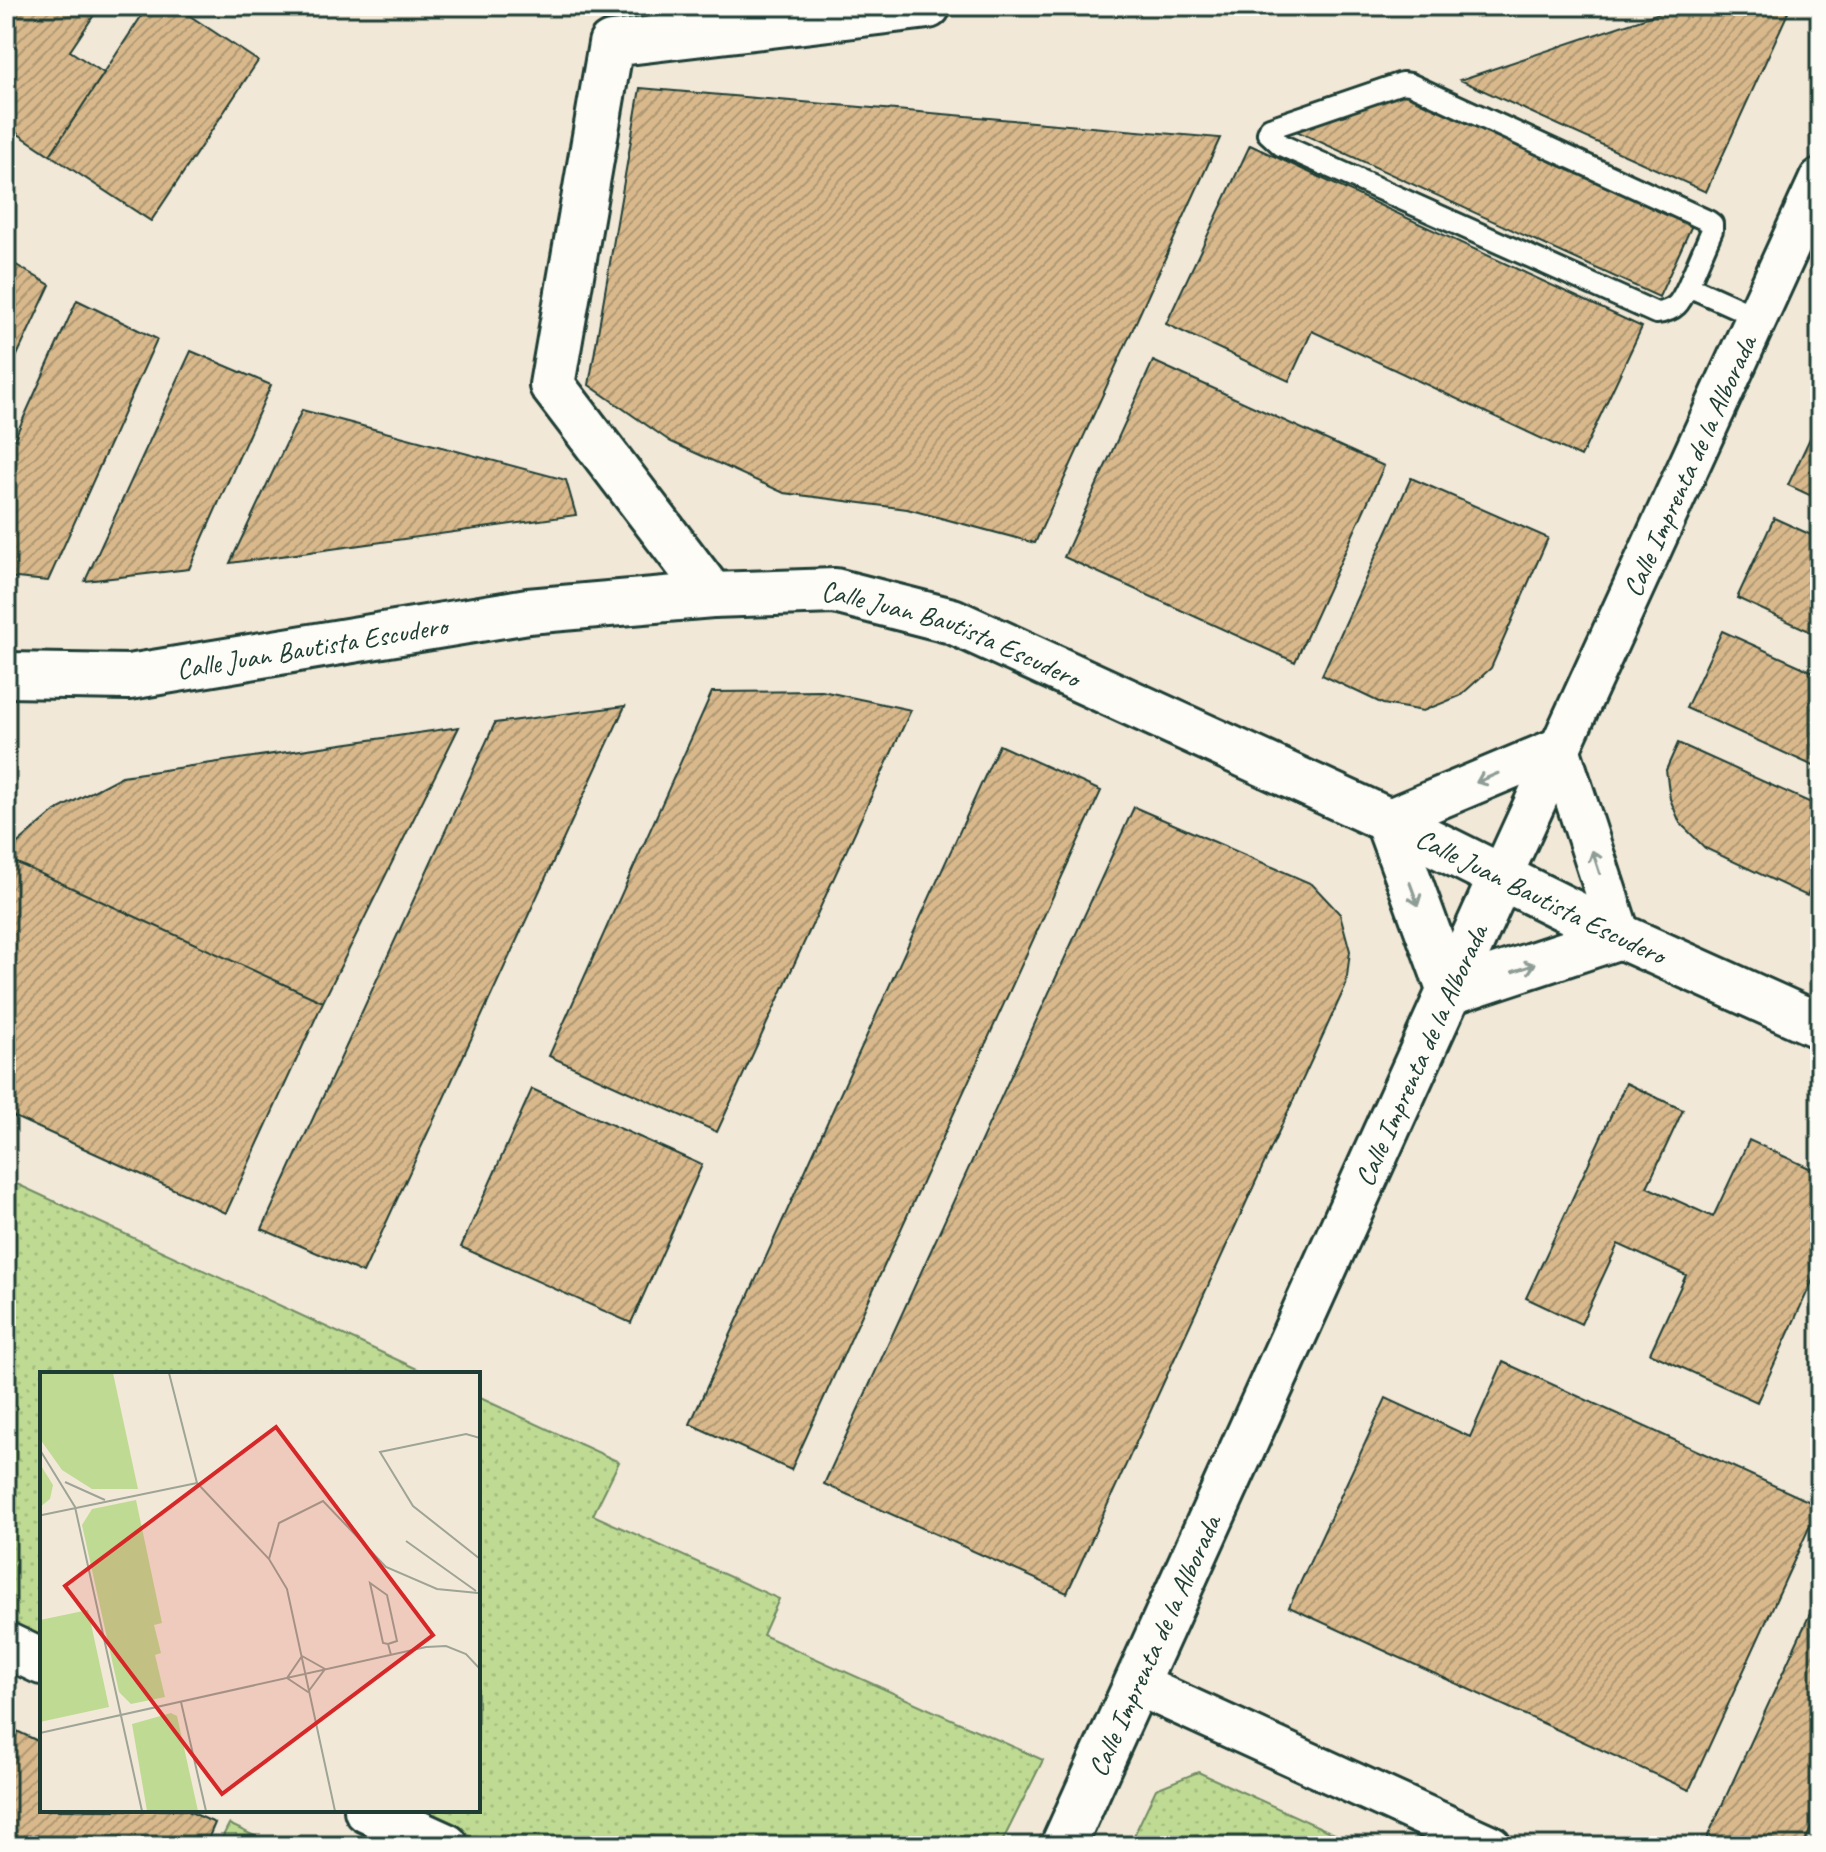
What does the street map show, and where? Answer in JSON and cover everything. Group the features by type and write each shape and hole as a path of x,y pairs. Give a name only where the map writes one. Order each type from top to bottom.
{"street":[{"path":"712,595 552,385 611,44 928,6"},
{"name":"Calle Imprenta de la Alborada","path":"1063,1846 1820,179"},
{"name":"Calle Juan Bautista Escudero","path":"6,675 129,677 528,611 712,595 835,591 952,621 1387,820 1620,936 1820,1026"},
{"path":"1559,748 1620,936 1450,992 1387,820 1559,748"},
{"path":"6,1645 40,1661"},
{"path":"1138,1685 1491,1846"},
{"path":"371,1812 446,1846"}],"lane":[{"path":"1402,83 1410,84 1708,221 1712,224 1712,230 1688,286 1679,305 1670,312 1656,313 1281,145 1268,133 1270,128 1402,83"},
{"path":"1688,286 1757,317"}],"green space":[{"path":"6,1179 424,1372 40,1372 40,1638 6,1622"},
{"path":"480,1398 619,1462 593,1515 779,1599 763,1635 1043,1760 1000,1846 494,1846 419,1812 480,1812"},
{"path":"1198,1772 1361,1846 1129,1846 1156,1789"},
{"path":"229,1824 276,1846 218,1846"}],"building":[{"path":"6,6 100,6 70,51 104,73 50,155 6,126"},
{"path":"148,6 175,6 258,61 151,221 50,155"},
{"path":"1680,6 1791,6 1706,192 1460,80"},
{"path":"640,88 1220,138 1035,543 907,509 784,493 671,442 589,385"},
{"path":"1408,92 1693,223 1659,297 1294,130"},
{"path":"1250,145 1642,327 1581,457 1312,331 1289,381 1166,324"},
{"path":"6,259 50,285 6,379"},
{"path":"77,300 157,339 48,581 6,577 6,457"},
{"path":"191,351 271,385 189,569 85,581"},
{"path":"1153,361 1384,466 1295,662 1064,557"},
{"path":"302,410 566,480 576,515 230,563"},
{"path":"1820,417 1820,500 1788,485"},
{"path":"1411,478 1548,538 1491,668 1460,696 1423,711 1383,704 1322,675"},
{"path":"1774,518 1820,539 1820,636 1737,598"},
{"path":"1722,631 1820,675 1820,769 1686,708"},
{"path":"822,691 911,710 717,1132 549,1056 712,692"},
{"path":"625,706 363,1273 262,1229 495,723"},
{"path":"459,727 323,1002 6,858 6,853 55,811 122,776"},
{"path":"1678,743 1820,807 1820,868 1807,896 1705,848 1680,823 1670,799 1666,770"},
{"path":"999,745 1101,791 791,1470 690,1424"},
{"path":"1134,807 1312,884 1340,914 1350,951 1346,985 1067,1593 824,1484"},
{"path":"6,858 323,1002 226,1213 6,1113"},
{"path":"1626,1083 1683,1110 1647,1187 1713,1217 1749,1140 1820,1173 1820,1264 1757,1402 1650,1353 1686,1275 1618,1244 1581,1324 1526,1298"},
{"path":"532,1089 702,1165 631,1323 461,1247"},
{"path":"1503,1362 1819,1506 1689,1790 1289,1607 1386,1398 1470,1437"},
{"path":"1820,1592 1820,1809 1803,1846 1713,1846 1705,1842"},
{"path":"6,1726 40,1742 40,1812 190,1812 215,1823 205,1846 6,1846"}]}
